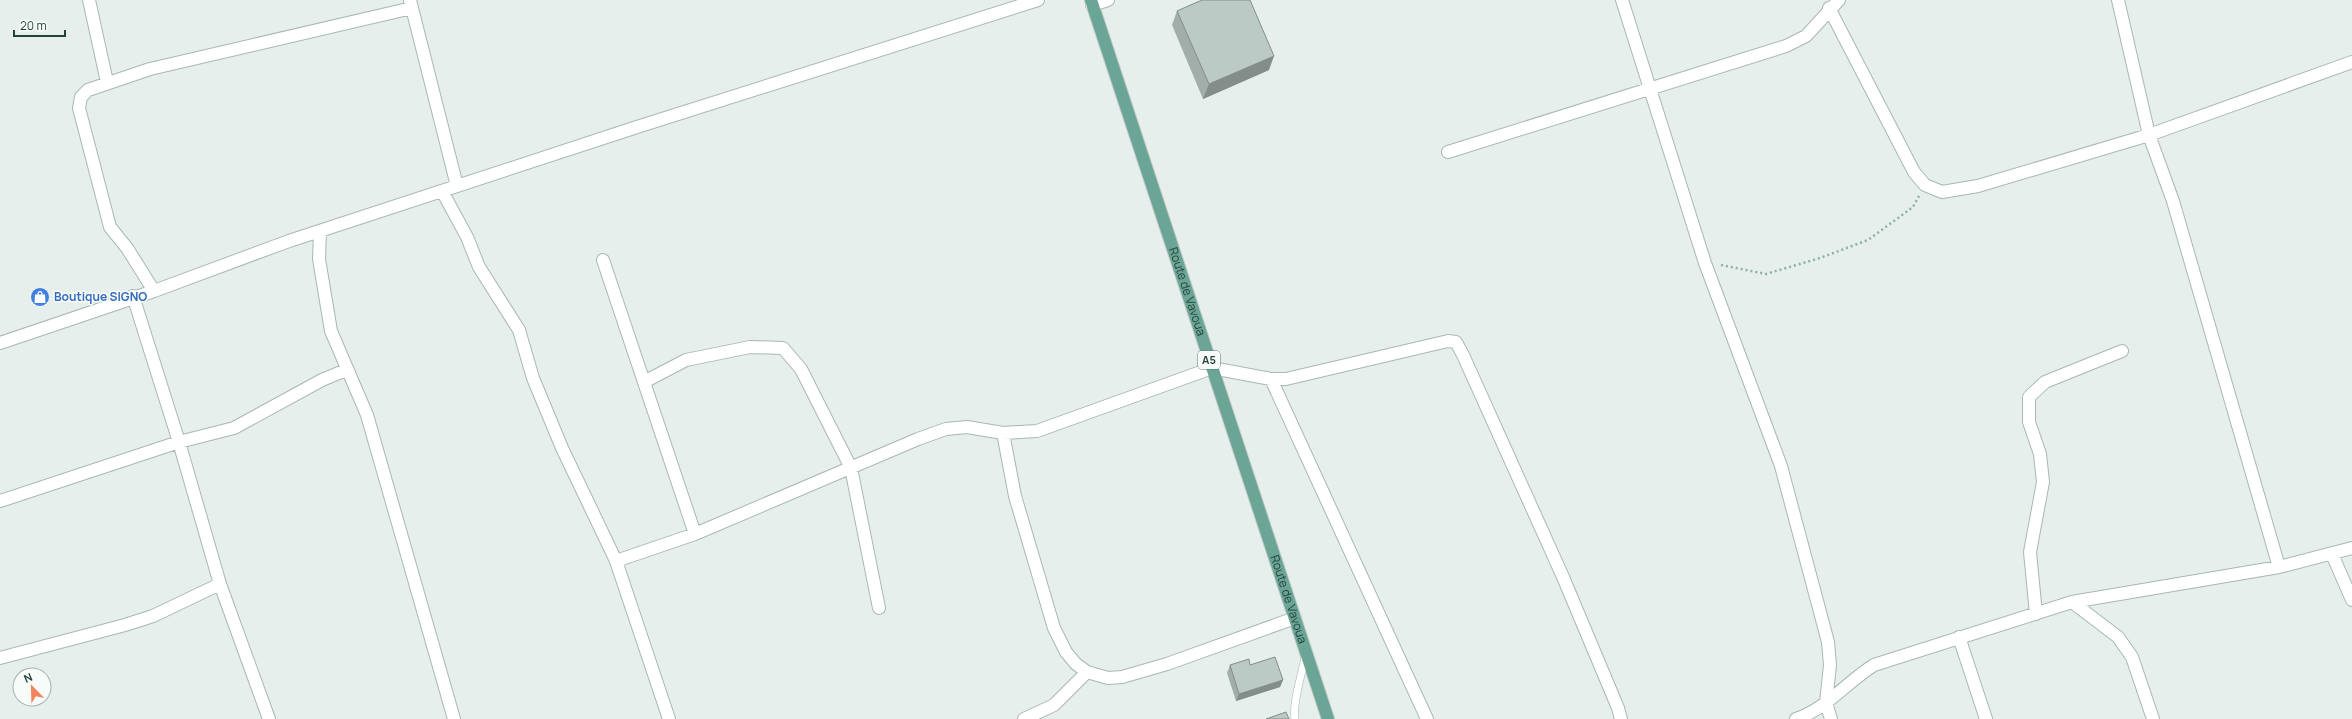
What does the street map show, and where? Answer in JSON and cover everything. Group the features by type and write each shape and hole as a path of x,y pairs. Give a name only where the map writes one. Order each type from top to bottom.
{"main road":[{"name":"Route de Vavoua","path":"1092,2 1328,719"}],"street":[{"path":"89,0 107,82"},
{"path":"0,343 133,296 154,291 320,231 1038,0"},
{"path":"1092,2 1108,0"},
{"path":"1622,0 1705,262 1781,466 1828,642 1830,665 1826,703 1831,719"},
{"path":"1448,152 1786,46 1806,36 1829,8 1839,0"},
{"path":"2118,0 2149,135 2173,201 2279,566"},
{"path":"154,291 127,248 110,227 79,108 81,97 88,90 107,82 150,69 411,4 458,186"},
{"path":"1829,8 1914,172 1925,185 1942,192 1978,186 2149,135 2352,62"},
{"path":"442,191 467,237 479,268 518,330 533,378 562,448 616,561 669,719"},
{"path":"320,231 319,259 331,331 346,370 368,415 454,719"},
{"path":"603,260 694,534"},
{"path":"133,296 179,442 220,584 269,719"},
{"path":"616,561 694,534 918,439 946,429 967,427 1003,433 1037,431 1212,368 1271,379 1286,379 1448,340 1456,342 1463,355 1563,577 1618,708 1621,719"},
{"path":"644,382 686,360 750,347 783,348 801,369 851,468 879,608"},
{"path":"2036,614 2030,552 2044,482 2040,454 2029,422 2029,397 2045,382 2122,351"},
{"path":"0,502 179,442 234,428 322,380 346,370"},
{"path":"1271,379 1427,719"},
{"path":"1003,433 1015,496 1054,628 1066,652 1076,664 1087,672 1108,678 1122,677 1167,664 1295,618"},
{"path":"1796,719 1826,703 1857,676 1874,665 2072,602 2279,566 2352,548"},
{"path":"2332,554 2352,600"},
{"path":"0,658 125,625 153,616 220,584"},
{"path":"2072,602 2118,637 2132,657 2153,719"},
{"path":"1959,637 1986,719"},
{"path":"1024,719 1054,705 1087,672"}],"lane":[{"path":"1295,719 1293,709 1300,684 1306,650"}],"path":[{"path":"1705,262 1766,274 1820,258 1868,240 1913,208 1925,185"}],"building":[{"path":"1202,0 1250,0 1274,56 1209,84 1177,11"},
{"path":"1275,657 1283,680 1239,694 1230,665 1249,659 1250,665"},
{"path":"1286,712 1289,719 1266,719"}],"place":[{"name":"Boutique SIGNO","path":"40,297"}]}
